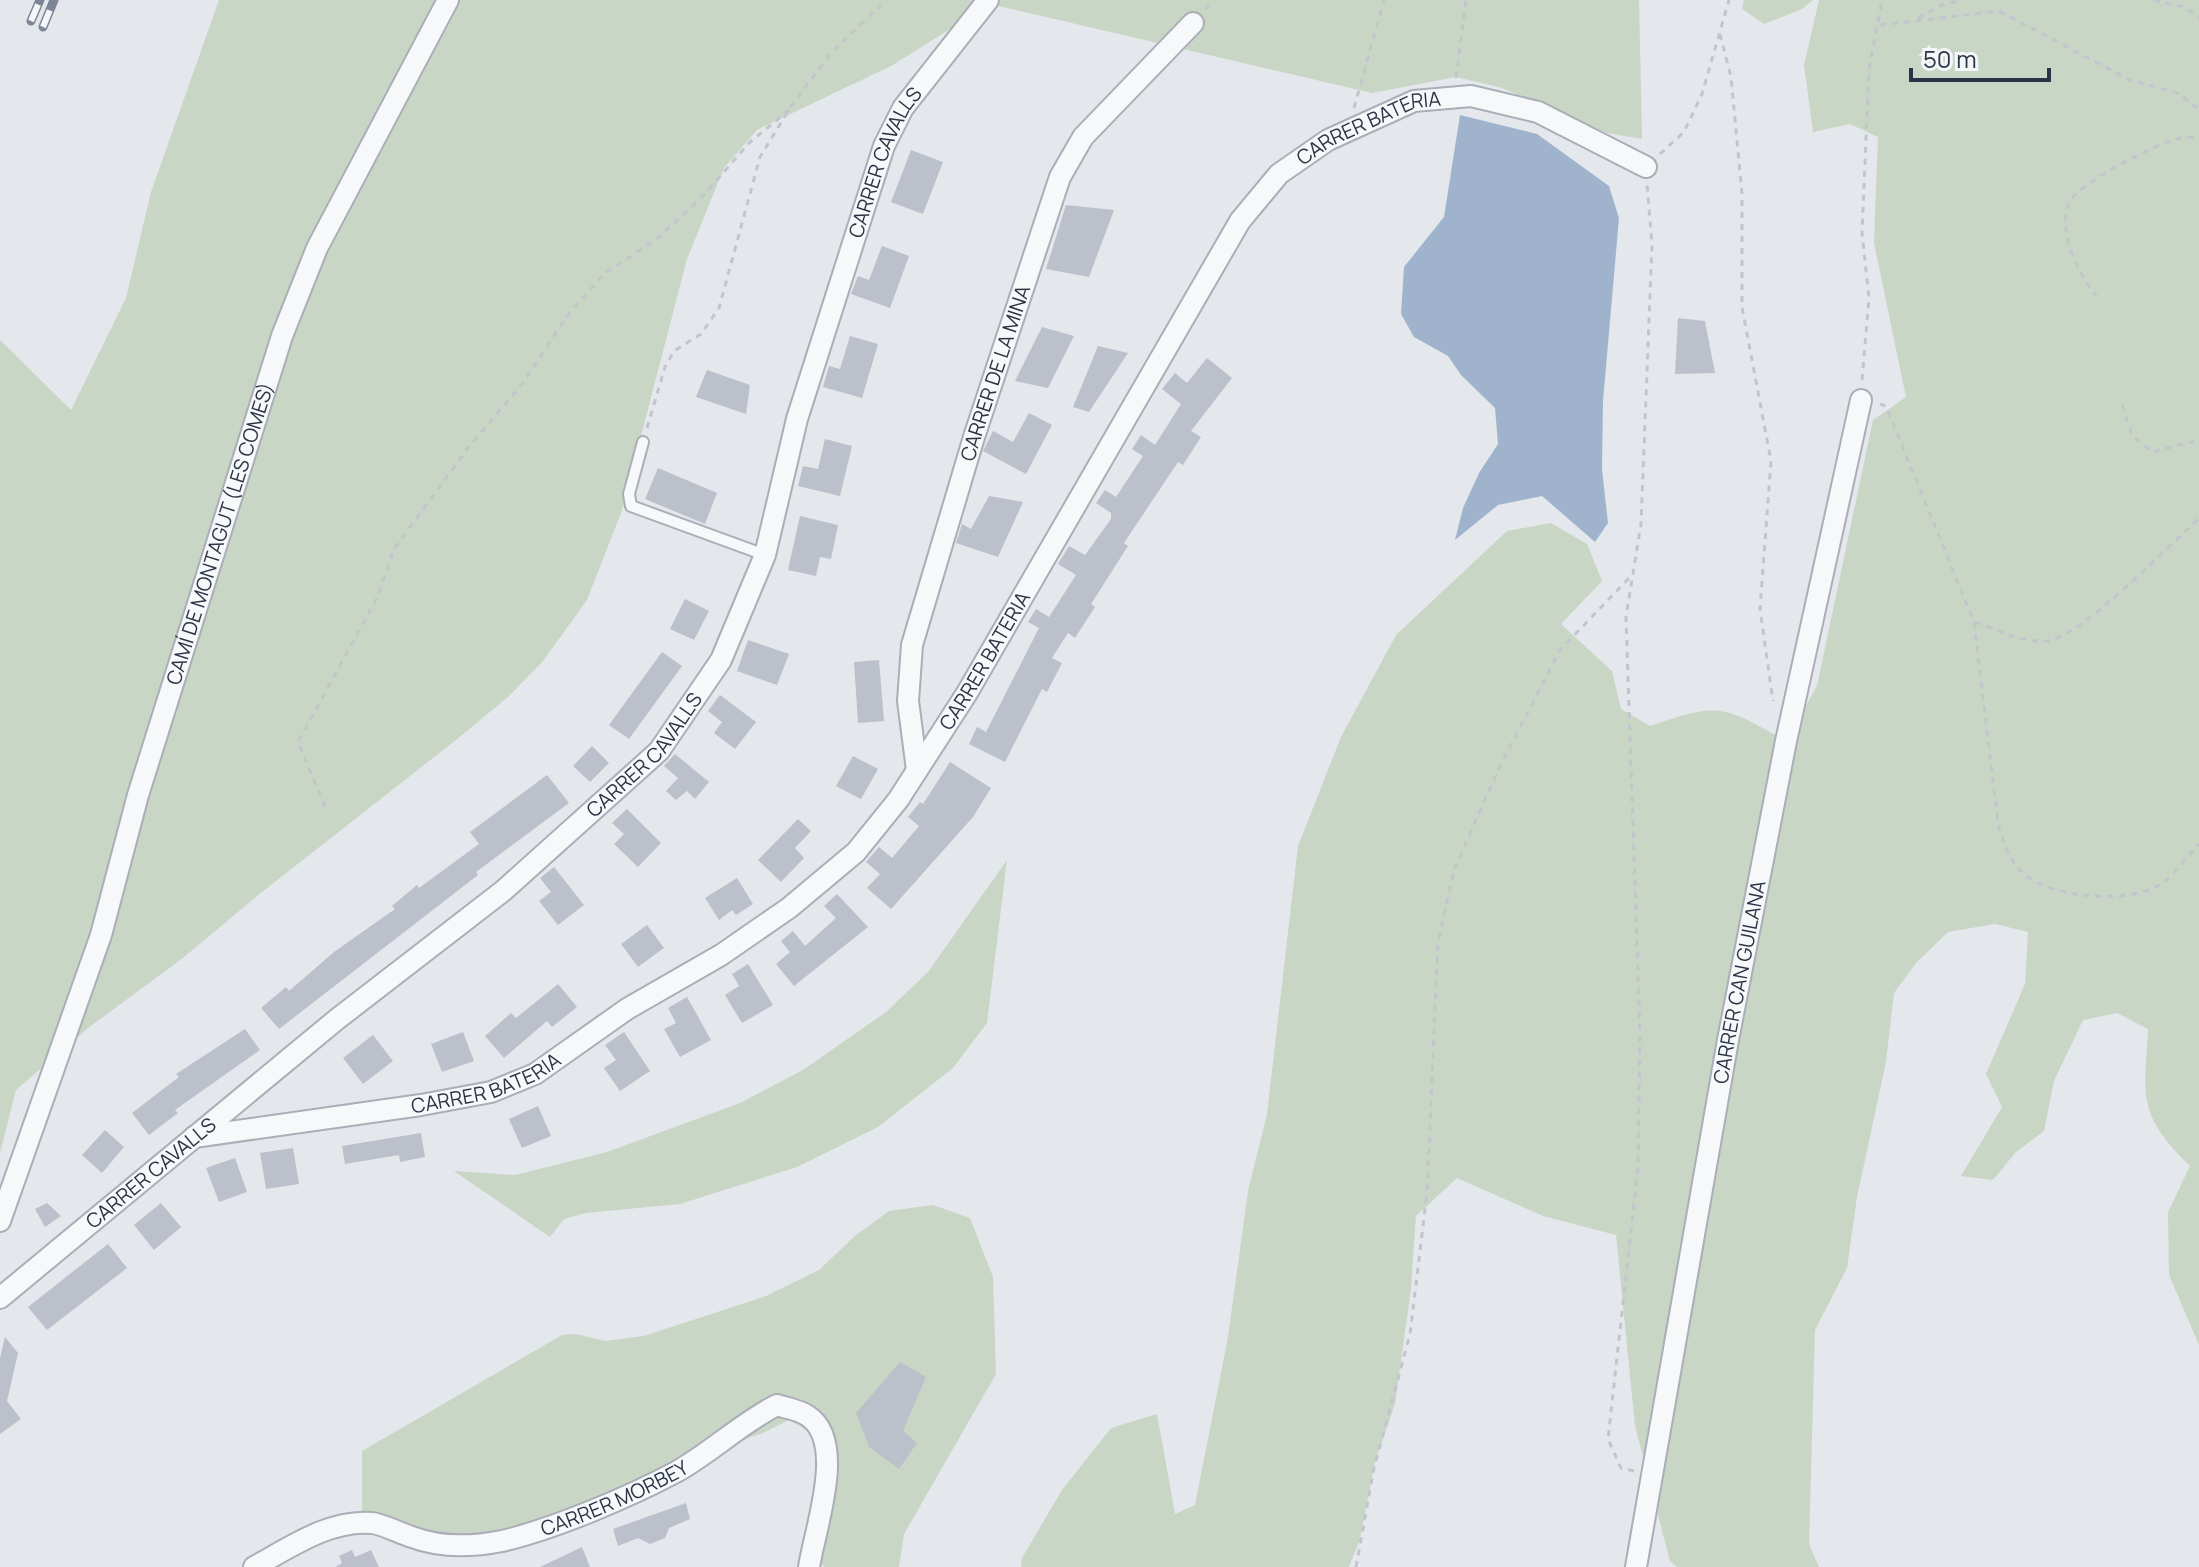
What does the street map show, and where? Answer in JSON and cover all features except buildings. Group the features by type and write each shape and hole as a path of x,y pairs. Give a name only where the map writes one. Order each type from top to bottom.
{"street":[{"name":"CAMÍ DE MONTAGUT (LES COMES)","path":"0,1221 101,935 138,795 282,336 317,248 448,0"},
{"name":"CARRER CAVALLS","path":"0,1298 194,1137 503,891 659,751 721,660 765,555 797,419 884,146 903,108 988,0"},
{"name":"CARRER DE LA MINA","path":"917,770 908,701 912,645 974,437 1060,177 1083,137 1193,23"},
{"name":"CARRER BATERIA","path":"194,1137 421,1105 491,1092 535,1074 627,1009 721,955 789,908 856,852 917,770 967,693 1240,221 1279,174 1328,140 1414,101 1471,96 1538,112 1646,167"},
{"name":"CARRER CAN GUILANA","path":"1636,1567 1728,1040 1786,741 1861,400"},
{"name":"CARRER MORBEY","path":"254,1567 316,1534 350,1524 374,1523 417,1539 460,1547 502,1541 572,1518 677,1471 750,1418 777,1405 808,1416 824,1434 828,1469 809,1567"}],"lane":[{"path":"643,442 629,494 631,506 765,555"}],"path":[{"path":"643,442 665,367 674,351 701,334 719,308 760,157 789,110 831,53 886,0"},
{"path":"1357,126 1354,106 1384,0"},
{"path":"1454,98 1466,0"},
{"path":"1653,1475 1621,1468 1608,1439 1638,1167 1640,1034 1626,617 1641,524 1652,245 1646,167 1684,132 1702,94 1729,0"},
{"path":"1882,0 1880,25 1869,69 1870,104 1862,233 1869,298 1861,400 1886,406 1974,622 1998,823 2007,854 2031,880 2082,895 2118,899 2160,884 2199,844"},
{"path":"1914,20 1944,4 1963,0"},
{"path":"2154,0 2185,7 2199,18"},
{"path":"1880,25 1999,11 2130,80 2180,94 2199,110"},
{"path":"1720,32 1731,77 1742,194 1742,307 1771,461 1760,609 1778,731 1786,741"},
{"path":"325,807 298,742 377,598 394,549 468,448 523,383 567,316 604,274 658,238 703,196 749,143 789,110"},
{"path":"2097,297 2081,278 2064,220 2071,198 2154,146 2182,137 2199,137"},
{"path":"2122,405 2132,435 2152,452 2199,440"},
{"path":"1974,622 2019,638 2048,641 2077,629 2199,518"},
{"path":"1356,1567 1374,1468 1410,1334 1427,1193 1438,943 1454,870 1499,768 1560,650 1633,574"}],"green space":[{"path":"219,0 1639,0 1642,139 1607,133 1502,88 1456,77 1372,93 990,4 891,66 757,130 724,168 687,259 621,513 587,600 543,661 509,696 456,740 183,958 88,1028 16,1090 0,1153 0,340 71,410 126,298 151,192"},
{"path":"1744,0 1813,0 1802,9 1764,24 1742,9"},
{"path":"1819,0 2199,0 2199,1345 2169,1275 2168,1212 2190,1166 2152,1118 2145,1072 2148,1029 2117,1013 2083,1020 2054,1081 2044,1131 2016,1152 1993,1180 1961,1176 2002,1107 1986,1074 2025,984 2028,932 1995,924 1948,932 1917,962 1894,993 1886,1062 1857,1197 1847,1268 1815,1330 1809,1544 1819,1567 1677,1567 1670,1561 1635,1426 1616,1235 1543,1216 1457,1178 1416,1216 1411,1289 1395,1404 1375,1462 1360,1539 1349,1567 1021,1567 1022,1558 1062,1490 1111,1428 1157,1414 1175,1514 1195,1505 1228,1337 1248,1191 1267,1114 1298,846 1341,737 1396,635 1507,531 1551,523 1587,544 1602,581 1561,624 1612,671 1621,709 1650,726 1692,713 1720,711 1748,720 1786,741 1817,686 1873,420 1906,397 1874,243 1878,137 1850,124 1813,132 1804,65"},
{"path":"1007,860 987,1023 953,1068 878,1127 797,1167 680,1204 585,1213 564,1219 550,1237 454,1171 515,1175 607,1152 740,1103 803,1070 886,1012 928,972"},
{"path":"933,1205 970,1218 993,1277 996,1374 904,1534 899,1567 825,1567 813,1556 827,1470 817,1436 789,1420 761,1434 705,1450 577,1510 465,1544 362,1514 362,1451 562,1335 576,1334 605,1341 644,1336 766,1296 819,1270 855,1236 889,1211"}],"water":[{"path":"1460,115 1537,134 1609,186 1619,218 1603,401 1602,469 1608,523 1595,542 1542,496 1498,505 1455,540 1463,508 1479,473 1498,444 1495,408 1461,375 1448,356 1414,337 1401,314 1404,267 1444,217"}],"railway":[{"path":"31,21 40,0"},
{"path":"43,27 54,0"}]}
